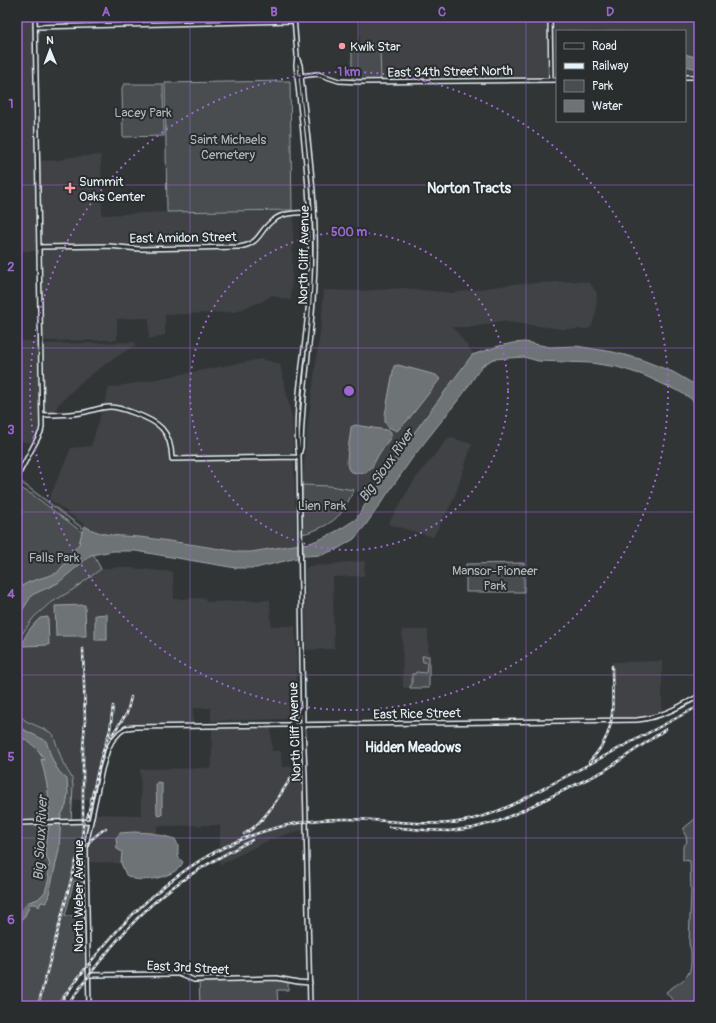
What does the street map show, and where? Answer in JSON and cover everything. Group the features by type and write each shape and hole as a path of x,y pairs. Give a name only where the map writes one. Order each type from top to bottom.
{"main road":[{"path":"17,477 41,432 42,415 35,17"},
{"name":"North Cliff Avenue","path":"294,17 297,55 296,65 308,178 310,212 310,280 299,402 297,447 299,457 302,705 310,1006"},
{"path":"550,17 551,80"},
{"path":"35,27 294,21"},
{"name":"North Cliff Avenue","path":"297,55 300,65 312,172 315,244 314,293 304,385 301,447 299,457"},
{"name":"East 34th Street North","path":"297,76 318,74 335,80 360,82 556,80"},
{"path":"686,77 699,77"},
{"name":"East Amidon Street","path":"39,247 106,246 139,249 248,246 254,242 276,218 286,215 314,212"},
{"path":"42,415 80,413 108,407 121,409 144,416 158,424 164,430 170,441 172,458 299,457"},
{"name":"East Rice Street","path":"131,727 637,720 653,718 664,714 699,696"},
{"path":"284,725 297,721 302,705"},
{"name":"North Weber Avenue","path":"89,1006 87,842 102,770 108,749 120,732 131,727"},
{"path":"17,823 91,821"},
{"name":"East 3rd Street","path":"89,975 179,974 194,980 277,978 310,983"}],"shaded area":[{"path":"17,17 33,17 36,251 17,251"},
{"path":"360,17 547,17 547,76 381,78 380,45 360,45"},
{"path":"552,17 699,17 699,74 686,74 686,30 556,30 556,76 554,76"},
{"path":"101,155 102,215 167,212 292,210 294,216 291,300 272,295 261,302 234,312 165,315 165,335 149,339 149,318 117,319 117,340 42,341 39,161"},
{"path":"579,281 590,283 597,293 596,312 592,326 588,329 562,329 500,321 473,327 453,327 476,357 372,496 347,488 302,485 308,421 321,325 324,290 361,291 404,288 452,293 514,284"},
{"path":"17,341 39,341 41,429 34,443 17,441"},
{"path":"134,342 136,345 111,360 80,383 58,405 55,413 43,414 42,344"},
{"path":"261,359 280,364 292,418 297,544 251,552 239,552 175,541 122,535 112,536 93,531 49,499 71,448 91,446 109,388"},
{"path":"449,437 472,444 454,499 433,537 388,524 415,479"},
{"path":"365,561 364,576 333,577 334,649 306,650 305,569 309,566"},
{"path":"121,567 173,572 174,599 205,598 206,602 270,600 271,626 295,626 297,656 295,714 291,715 291,718 286,719 211,721 211,708 193,708 193,723 111,725 100,761 91,800 72,800 73,786 69,771 63,763 46,730 26,721 17,713 17,641 34,617 49,604 74,589 101,569"},
{"path":"402,630 428,630 429,687 403,688"},
{"path":"662,661 662,711 639,717 613,718 612,662"},
{"path":"271,728 272,751 281,751 282,767 303,767 304,830 293,832 267,841 220,865 220,825 157,826 157,836 139,864 87,862 88,840 95,814 141,815 140,769 212,768 212,729"}],"green space":[{"path":"352,45 380,45 381,82 352,82"},
{"name":"Saint Michaels Cemetery","path":"290,81 292,210 167,212 165,83"},
{"name":"Lacey Park","path":"124,84 163,84 164,136 123,137 122,88"},
{"name":"Lien Park","path":"302,485 330,486 354,490 345,508 337,517 313,531 302,534"},
{"name":"Falls Park","path":"17,486 33,495 82,532 101,569 74,589 49,604 34,617 17,641"},
{"name":"Mansor-Pioneer Park","path":"524,563 524,592 466,592 466,564"},
{"path":"422,656 429,656 429,688 410,688 412,685 412,674 415,674 416,672 426,673 427,662 423,662"},
{"path":"17,713 26,721 53,734 63,763 72,778 71,823 85,823 87,826 84,846 84,883 74,881 65,916 85,916 86,966 55,1006 17,1006"},
{"path":"699,818 699,1006 677,1006 666,992 684,979 690,970 691,965 691,952 689,944 691,891 690,861 683,860 683,847 687,842 684,828 695,819"},
{"path":"288,979 288,990 277,990 278,1006 200,1006 199,980"}],"water":[{"path":"686,54 695,57 698,61 698,69 686,66"},
{"path":"525,342 550,347 576,346 613,352 640,359 673,372 699,387 699,408 690,398 680,392 643,375 617,367 591,363 538,361 524,357 493,359 482,366 463,394 413,457 365,526 354,539 339,548 322,555 305,556 256,568 236,568 136,551 113,551 91,555 58,583 32,595 17,619 17,592 20,587 29,582 57,573 79,544 85,526 99,533 148,538 239,552 251,552 310,543 342,528 356,519 375,489 380,485 384,473 472,355 499,346"},
{"path":"398,365 436,375 440,379 408,420 397,431 388,427 385,422 385,415 394,366"},
{"path":"355,425 391,432 391,437 372,467 366,473 352,472 348,468 347,457 351,427"},
{"path":"85,605 86,636 56,636 55,606"},
{"path":"107,614 107,640 95,640 95,615"},
{"path":"48,617 49,645 23,646 23,642 32,627 40,618"},
{"path":"17,726 46,741 56,767 67,779 68,793 66,806 61,815 59,850 47,903 41,902 39,907 36,904 30,904 24,918 18,921 18,925 21,929 20,933 17,934 17,915 24,912 26,903 38,899 45,892 49,878 47,868 50,865 45,850 49,827 49,802 48,789 41,759 44,760 33,745 17,736"},
{"path":"156,783 162,783 162,815 158,816"},
{"path":"120,833 152,833 175,839 178,845 178,857 183,862 180,867 169,874 154,879 140,880 126,875 121,863 122,852 117,849 116,838"}],"waterway":[{"path":"17,479 85,530"},
{"name":"Big Sioux River","path":"17,920 28,904"}],"railway":[{"path":"82,842 83,749 85,721 83,649"},
{"path":"589,762 599,751 605,740 612,717 612,666"},
{"path":"111,736 127,713 131,697"},
{"path":"87,819 100,761 110,730 113,706"},
{"path":"58,1006 85,969 114,934 145,902 180,874 217,851 257,834 300,823 347,819 437,824 467,821 514,804 699,706"},
{"path":"389,827 449,831 473,828 499,821 604,771 666,729"},
{"path":"244,834 259,823 293,775"},
{"path":"38,1006 76,861 89,842 106,828"},
{"path":"67,1006 112,947 150,906 174,886 196,871 252,840"}],"place":[{"name":"Kwik Star","path":"342,46"},
{"name":"Summit Oaks Center","path":"70,188"}],"district":[{"name":"Norton Tracts","path":"469,188"},
{"name":"Hidden Meadows","path":"413,747"}]}
